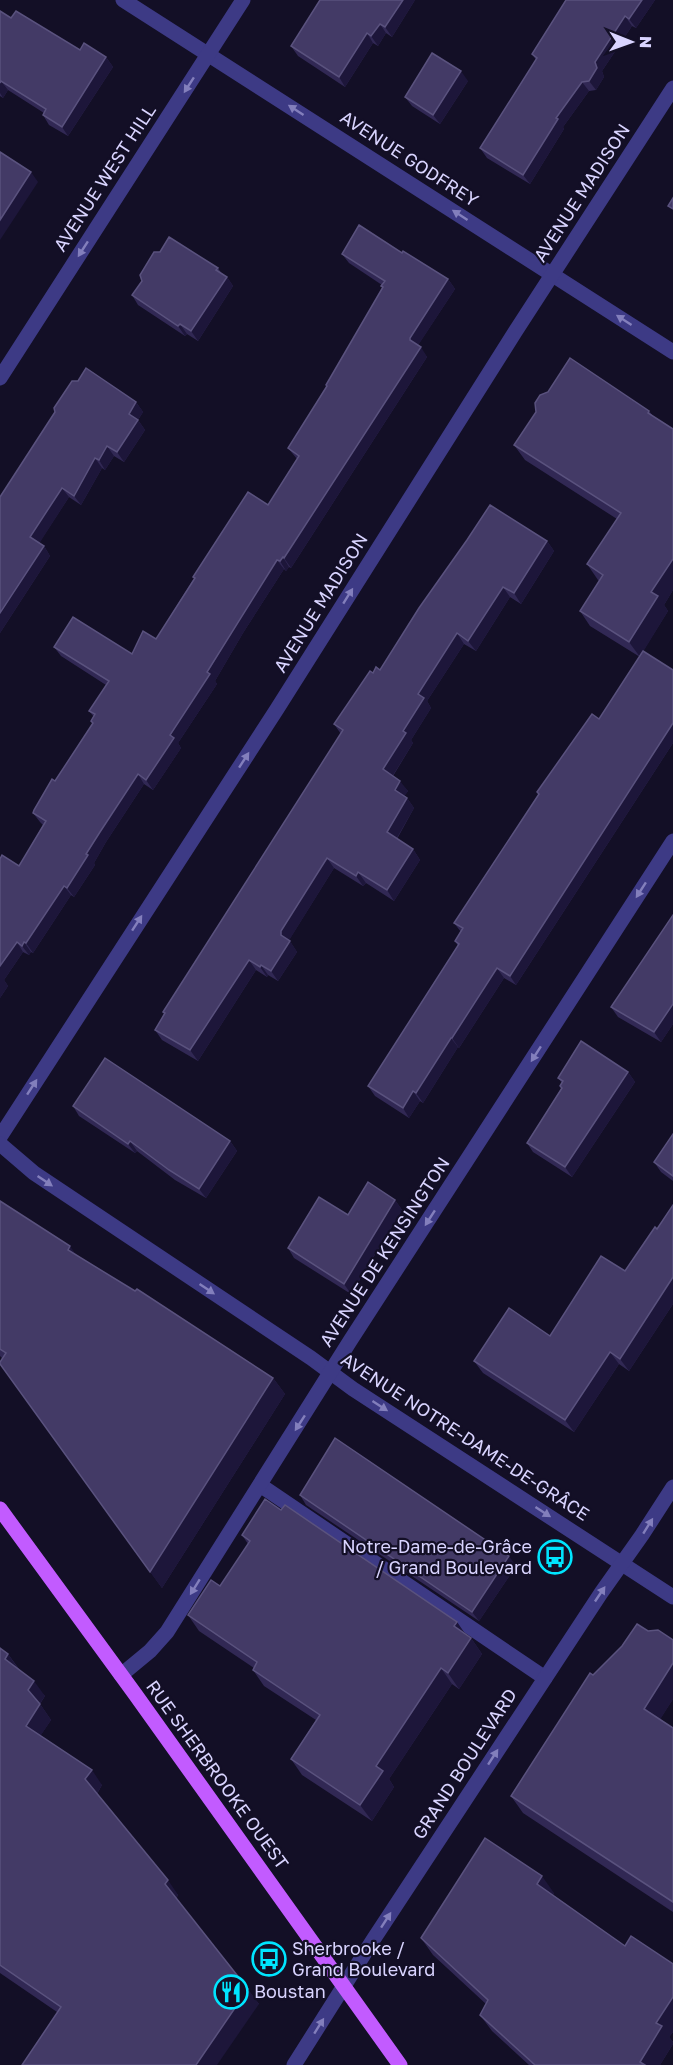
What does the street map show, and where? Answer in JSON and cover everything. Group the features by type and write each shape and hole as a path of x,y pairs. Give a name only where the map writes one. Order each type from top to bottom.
{"main road":[{"name":"RUE SHERBROOKE OUEST","path":"0,1509 400,2065"}],"street":[{"name":"AVENUE GODFREY","path":"123,0 673,352"},
{"name":"AVENUE WEST HILL","path":"0,378 243,0"},
{"name":"AVENUE MADISON","path":"0,1137 673,88"},
{"name":"AVENUE DE KENSINGTON","path":"121,1675 150,1651 166,1632 673,841"},
{"name":"AVENUE NOTRE-DAME-DE-GRÂCE","path":"0,1144 34,1173 331,1373 673,1598"},
{"path":"260,1485 545,1678"},
{"name":"GRAND BOULEVARD","path":"294,2065 545,1678 673,1486"}],"building":[{"path":"320,0 403,0 385,27 380,24 371,36 367,33 339,77 291,46"},
{"path":"566,0 642,0 629,19 625,16 595,62 597,68 589,81 582,82 556,118 558,119 523,175 480,148 537,58 532,54"},
{"path":"0,11 11,18 16,11 80,50 84,43 106,57 62,127 43,115 46,109 1,81 0,83"},
{"path":"432,53 461,71 433,115 405,97"},
{"path":"0,152 31,172 0,220"},
{"path":"673,198 673,209 668,206"},
{"path":"359,225 448,279 410,338 421,347 284,558 277,560 207,672 210,674 170,735 174,738 146,780 138,774 86,854 88,855 67,888 64,886 26,943 24,942 22,946 17,942 0,966 0,859 2,855 19,866 46,821 33,813 34,810 52,779 55,781 93,723 91,721 95,714 89,711 109,681 54,647 73,617 132,654 143,631 156,639 248,492 268,505 299,456 288,448 327,386 385,281 342,254"},
{"path":"169,237 218,268 216,270 227,277 191,331 180,324 178,326 132,295 142,281 140,275 154,252 160,252"},
{"path":"570,358 673,429 673,559 651,592 658,596 629,642 580,611 603,575 587,564 621,513 514,445 536,412 535,403 540,395 548,392"},
{"path":"86,368 136,402 129,414 138,420 117,452 107,446 99,460 95,458 74,496 62,488 30,537 44,546 0,613 0,497 55,412 54,408 72,381 78,381"},
{"path":"490,505 547,541 514,593 503,587 468,641 457,633 418,694 424,698 403,731 406,733 383,769 400,781 395,790 407,798 387,832 413,849 387,890 358,872 356,876 327,858 281,931 281,935 290,941 271,971 249,960 190,1050 155,1030 165,1013 163,1012 343,730 334,724 370,671 373,673 376,667 380,670 419,608"},
{"path":"643,651 673,670 673,723 510,976 497,968 416,1093 413,1091 403,1108 368,1086 459,944 455,941 463,928 454,923 539,794 537,792 592,714 599,719"},
{"path":"673,915 673,1004 654,1032 611,1007"},
{"path":"581,1041 628,1072 565,1167 527,1143 562,1088 560,1086 563,1081 558,1078"},
{"path":"105,1058 230,1141 199,1189 130,1141 128,1144 73,1106"},
{"path":"673,1134 673,1176 654,1162"},
{"path":"368,1182 395,1200 344,1284 288,1248 319,1197 348,1215"},
{"path":"0,1201 70,1246 68,1250 135,1291 137,1289 273,1378 150,1572 0,1364 6,1353 0,1349"},
{"path":"673,1205 673,1277 620,1359 610,1352 565,1420 474,1361 509,1308 550,1336 601,1256 625,1271"},
{"path":"335,1438 509,1556 472,1612 300,1495"},
{"path":"265,1499 281,1510 285,1505 457,1622 454,1626 471,1638 448,1673 441,1668 376,1766 383,1771 360,1805 291,1759 320,1715 253,1670 257,1662 188,1615 211,1580 220,1586 250,1541 242,1535"},
{"path":"637,1624 648,1631 658,1630 673,1640 673,1663 644,1709 673,1728 673,1902 511,1796 590,1673 593,1675 622,1646"},
{"path":"0,1648 8,1654 5,1659 34,1681 28,1690 40,1704 26,1726 92,1770 85,1779 168,1880 165,1884 248,1989 196,2065 22,2065 61,2007 0,1965"},
{"path":"485,1838 542,1876 537,1884 625,1946 631,1936 673,1964 673,1997 656,2023 662,2026 640,2062 645,2065 535,2065 480,2015 488,2000 421,1938"}],"place":[{"name":"Notre-Dame-de-Grâce / Grand Boulevard","path":"555,1557"},
{"name":"Sherbrooke / Grand Boulevard","path":"269,1959"},
{"name":"Boustan","path":"231,1992"}]}
